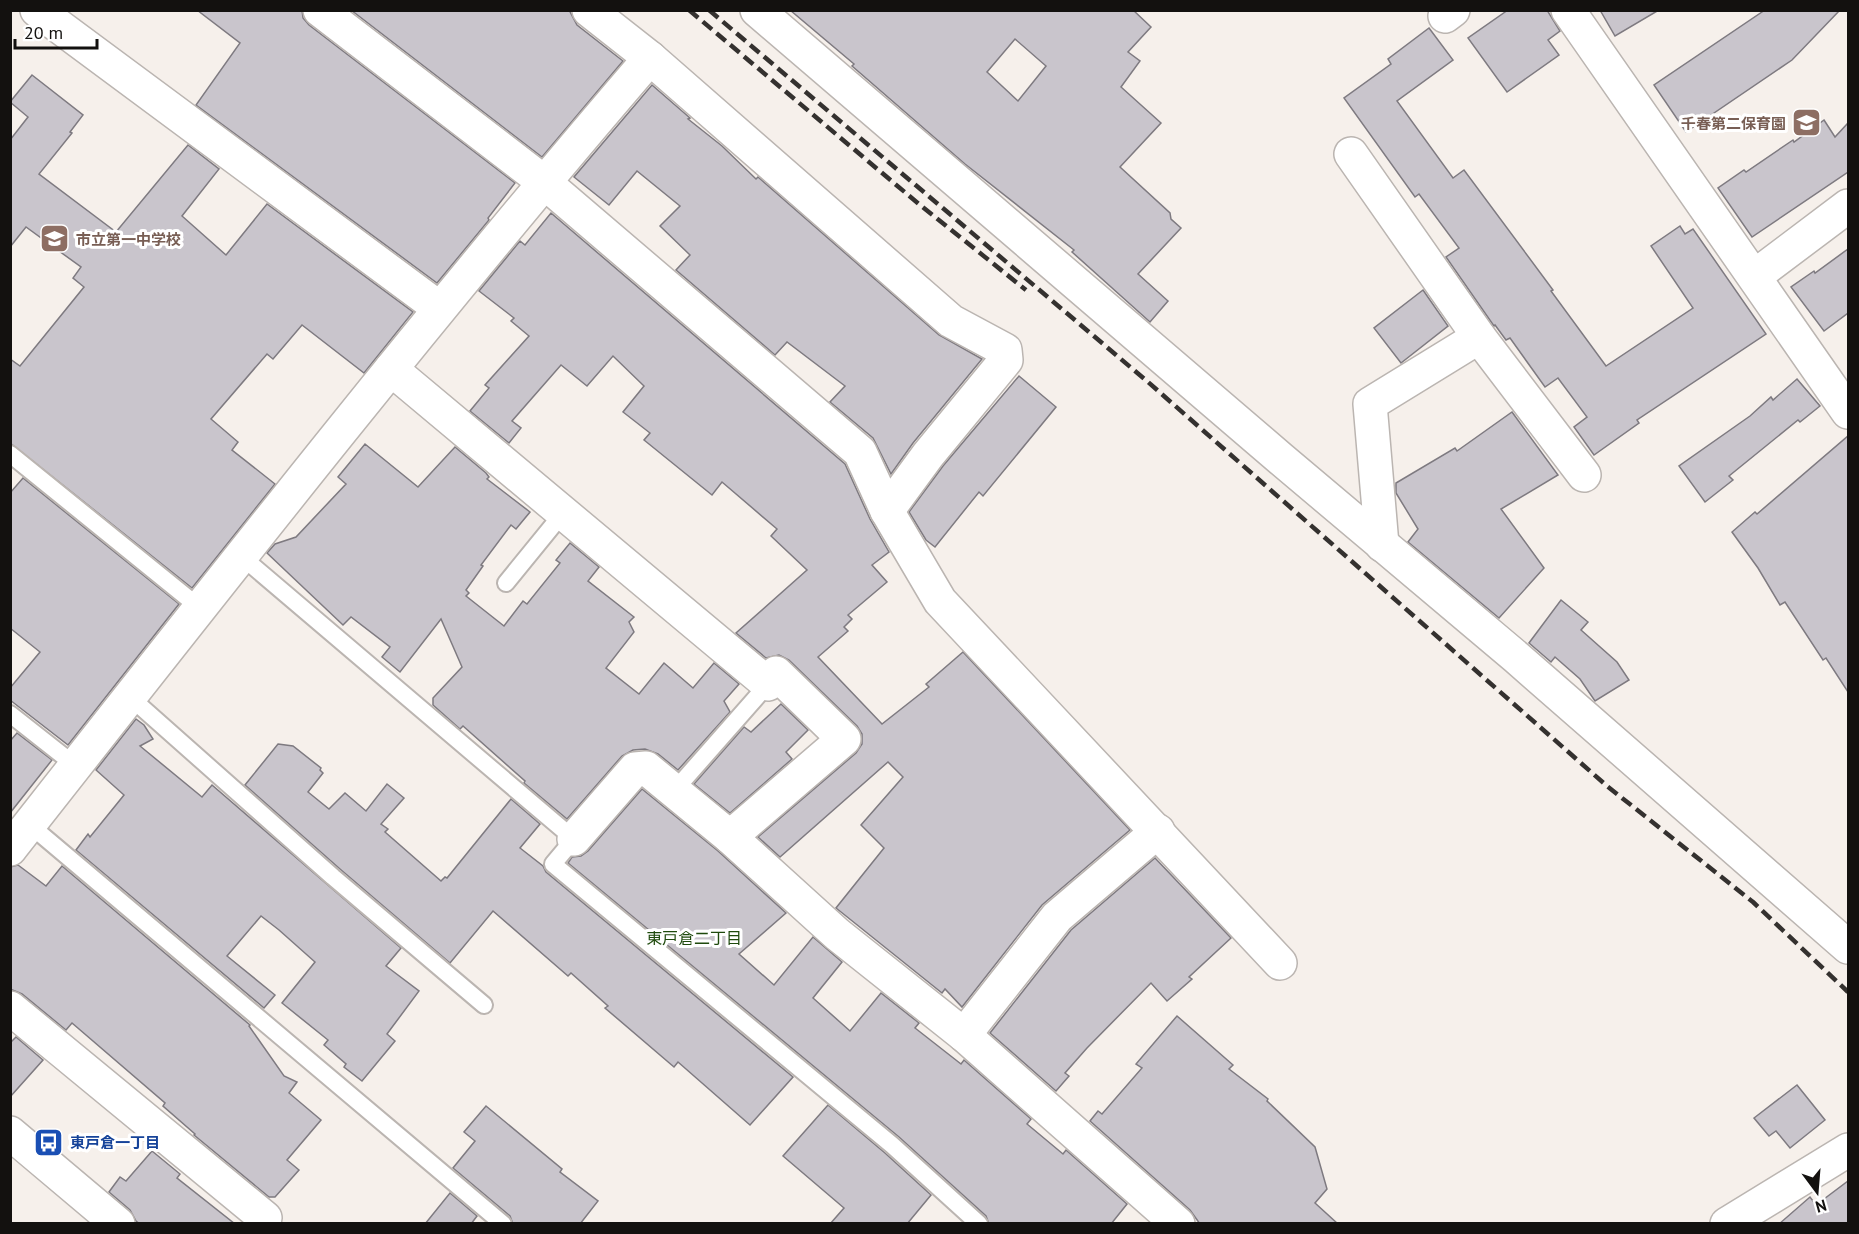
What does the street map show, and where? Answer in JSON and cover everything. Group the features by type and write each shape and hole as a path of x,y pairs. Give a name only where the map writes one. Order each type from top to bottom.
{"street":[{"path":"37,10 439,309"},
{"path":"320,10 544,182 860,452 887,511 940,601 1280,963"},
{"path":"589,10 650,58 951,321 1005,350 1006,360 928,455 887,511"},
{"path":"757,10 1524,665 1848,947"},
{"path":"1568,10 1848,412"},
{"path":"20,837 439,309 650,58"},
{"path":"1351,154 1479,337 1584,475"},
{"path":"1755,276 1848,206"},
{"path":"1382,545 1370,404 1479,337"},
{"path":"391,369 768,684 776,673 844,739 730,837"},
{"path":"574,839 635,769 646,768 730,837 837,934 964,1035 1178,1224"},
{"path":"964,1035 1057,917 1158,831"},
{"path":"10,1008 265,1218 261,1224"},
{"path":"10,1133 118,1224"},
{"path":"1726,1224 1848,1150"}],"lane":[{"path":"10,454 200,608"},
{"path":"506,583 563,513"},
{"path":"241,556 574,839 553,864 892,1145 980,1224"},
{"path":"674,791 768,684"},
{"path":"130,697 333,877 484,1005"},
{"path":"10,714 76,765"},
{"path":"20,837 503,1224"}],"building":[{"path":"197,10 302,10 303,18 309,25 515,183 488,218 489,220 437,283 196,105 240,43"},
{"path":"351,10 569,10 577,25 623,61 542,157"},
{"path":"790,10 1133,10 1151,27 1128,52 1140,61 1121,87 1161,123 1120,167 1170,213 1171,219 1181,228 1138,274 1168,301 1150,322 1072,252 1074,250 965,164 852,66 854,64","holes":["1015,39 1046,66 1018,101 987,72"]},
{"path":"1508,10 1547,10 1560,31 1548,40 1559,55 1507,92 1468,38"},
{"path":"1600,10 1659,10 1615,36"},
{"path":"1765,10 1840,10 1792,60 1686,132 1654,85"},
{"path":"1429,28 1453,60 1397,101 1453,178 1464,170 1606,366 1693,308 1651,246 1680,226 1685,234 1693,229 1766,334 1637,420 1639,423 1594,455 1574,427 1587,417 1558,378 1545,387 1510,338 1506,340 1494,326 1446,257 1459,248 1419,194 1415,197 1344,98 1391,64 1388,59"},
{"path":"32,75 83,115 70,132 72,133 39,174 116,232 188,145 219,169 182,216 226,255 267,204 413,312 364,373 302,325 273,359 267,354 211,419 238,442 232,450 275,484 192,588 10,443 10,359 20,366 84,287 73,278 81,267 26,227 10,247 10,140 28,117 10,102"},
{"path":"652,85 756,179 758,177 939,335 982,359 913,443 891,474 873,438 830,402 845,386 787,342 775,355 676,270 690,255 660,226 680,206 637,171 609,205 574,177"},
{"path":"1824,120 1835,137 1848,123 1848,172 1752,237 1718,188 1793,140 1794,142"},
{"path":"551,213 845,464 870,519 889,552 872,565 887,582 848,615 852,619 844,627 848,631 818,657 882,724 929,687 926,684 963,652 1130,830 1042,905 962,1007 945,989 942,993 836,908 884,848 861,825 903,777 888,762 780,857 758,837 856,753 862,744 862,734 857,726 789,660 779,655 766,658 736,633 807,570 771,536 777,529 722,482 712,495 644,440 650,433 623,412 644,386 613,356 587,386 561,365 512,421 521,428 509,443 470,411 489,388 485,385 529,336 511,321 514,318 479,291 520,241 525,245"},
{"path":"1848,249 1848,313 1824,331 1791,287"},
{"path":"1423,290 1448,326 1401,363 1374,328"},
{"path":"1019,376 1056,407 983,496 979,492 935,547 926,540 909,512 943,466"},
{"path":"1797,379 1820,406 1800,422 1798,420 1729,476 1733,480 1705,502 1679,466 1750,416 1771,397 1773,400"},
{"path":"1512,412 1558,475 1501,509 1544,568 1499,618 1408,542 1418,529 1396,493 1396,483 1455,448 1457,451"},
{"path":"1848,436 1848,692 1826,658 1823,660 1785,602 1780,605 1758,568 1732,532 1755,512 1757,514"},
{"path":"365,444 418,487 455,447 486,473 489,477 487,479 530,512 516,529 511,525 481,565 483,566 466,590 469,593 466,596 504,626 523,601 527,604 560,563 556,560 570,543 599,567 588,581 634,617 629,622 634,632 606,668 639,694 664,663 693,688 714,663 739,684 724,701 730,712 678,770 658,754 645,749 633,750 622,756 567,819 524,783 525,781 463,726 460,729 433,705 433,698 462,667 441,619 400,672 382,657 390,647 351,617 343,625 267,553 275,544 296,537 346,484 338,477"},
{"path":"23,478 179,604 68,745 10,700 10,688 40,652 10,628 10,493"},
{"path":"1561,600 1588,622 1581,630 1617,662 1629,680 1595,701 1580,679 1555,657 1551,662 1529,643"},
{"path":"781,704 808,730 786,752 792,759 730,813 694,784 744,727 751,732"},
{"path":"136,719 144,725 153,739 140,746 202,797 212,785 401,948 386,966 419,991 387,1034 395,1041 362,1081 344,1067 346,1064 324,1045 328,1040 282,1003 315,962 279,930 261,916 227,956 275,995 264,1008 76,850 88,834 90,837 124,795 96,770"},
{"path":"17,733 52,760 10,813 10,741"},
{"path":"278,744 293,746 321,768 323,773 308,792 329,809 345,793 366,811 387,784 404,798 381,824 388,829 385,832 441,881 447,878 511,799 540,824 520,848 793,1077 750,1125 678,1062 674,1067 605,1008 608,1006 571,973 568,976 493,911 450,963 245,785"},
{"path":"642,789 718,851 786,913 739,954 774,985 813,937 842,962 813,998 850,1031 881,993 919,1023 915,1028 961,1064 964,1060 1031,1119 1027,1124 1063,1154 1066,1150 1127,1204 1111,1224 989,1224 986,1216 899,1137 568,863 572,857 581,856 588,851"},
{"path":"1155,858 1231,938 1189,977 1192,979 1167,1001 1151,983 1065,1073 1069,1076 1056,1091 990,1033 1071,930"},
{"path":"18,865 46,886 62,866 250,1025 284,1076 297,1082 289,1093 321,1120 287,1160 299,1170 275,1197 269,1197 194,1135 163,1106 165,1103 72,1023 66,1030 22,994 10,989 10,867"},
{"path":"1177,1016 1233,1065 1229,1069 1268,1099 1267,1101 1315,1147 1327,1189 1315,1203 1338,1224 1200,1224 1190,1210 1090,1121 1098,1111 1102,1114 1142,1068 1136,1064"},
{"path":"16,1037 43,1060 10,1097 10,1043"},
{"path":"1797,1085 1825,1120 1790,1148 1776,1131 1769,1136 1754,1118"},
{"path":"828,1105 931,1195 907,1224 830,1224 844,1208 783,1156"},
{"path":"486,1106 562,1169 560,1172 598,1201 580,1224 513,1224 510,1216 453,1168 475,1141 464,1132"},
{"path":"152,1151 180,1174 177,1178 235,1224 140,1224 136,1221 130,1210 109,1192 120,1177 126,1181"},
{"path":"1848,1181 1848,1224 1779,1224 1810,1197 1816,1205"},
{"path":"450,1193 477,1216 471,1224 425,1224"}],"railway":[{"path":"689,10 920,205 1026,290"},
{"path":"709,10 1148,382 1607,786 1753,902 1848,992"}],"place":[{"name":"千春第二保育園","path":"1807,123"},
{"name":"市立第一中学校","path":"55,239"},
{"name":"東戸倉一丁目","path":"49,1142"}],"district":[{"name":"東戸倉二丁目","path":"694,938"}]}
